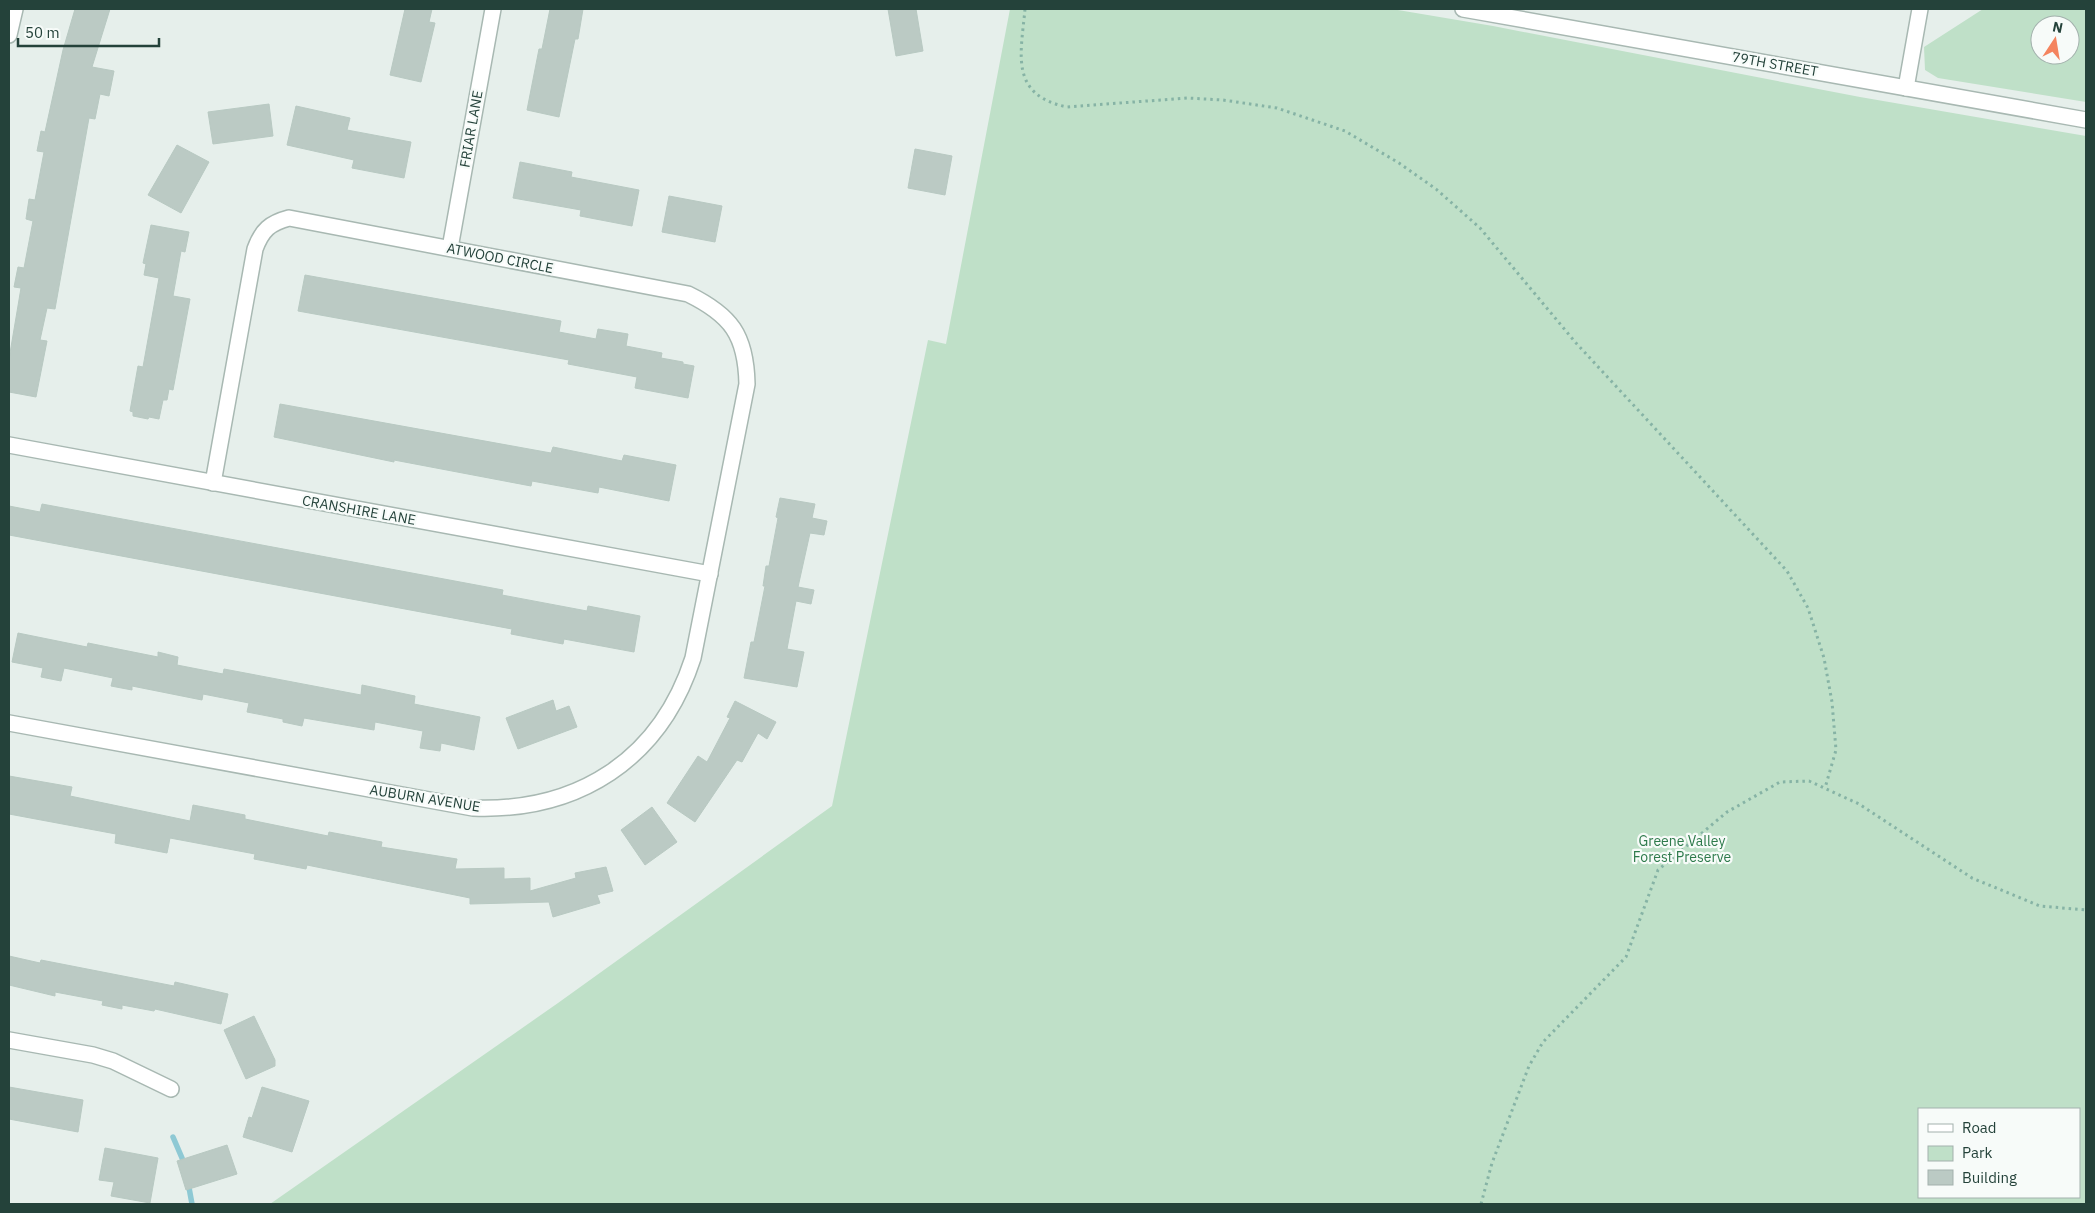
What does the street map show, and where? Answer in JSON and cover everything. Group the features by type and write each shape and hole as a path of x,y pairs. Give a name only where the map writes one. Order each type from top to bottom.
{"street":[{"path":"9,34 15,9"},
{"name":"FRIAR LANE","path":"450,248 493,9"},
{"name":"79TH STREET","path":"1463,9 1492,11 2086,120"},
{"path":"1906,88 1920,9"},
{"name":"ATWOOD CIRCLE","path":"213,483 255,249 260,236 267,226 275,221 289,218 688,294 709,304 731,324 744,354 747,384 710,574"},
{"name":"CRANSHIRE LANE","path":"9,445 710,574"},
{"name":"AUBURN AVENUE","path":"9,723 473,808 511,808 544,802 582,789 613,771 639,749 660,724 675,701 693,658 710,574"},
{"path":"9,1040 100,1057 113,1061 171,1089"}],"path":[{"path":"1025,9 1021,63 1024,79 1033,91 1050,103 1067,107 1187,98 1223,100 1277,108 1345,131 1399,163 1436,189 1480,228 1576,343 1787,571 1808,608 1824,658 1832,702 1836,750 1825,788"},
{"path":"1480,1204 1492,1163 1529,1066 1543,1042 1626,957 1658,870 1727,812 1780,782 1809,781 1859,804 1972,878 2040,906 2086,910"}],"green space":[{"name":"Greene Valley Forest Preserve","path":"1010,9 1392,9 1493,26 1860,97 2086,136 2086,1204 270,1204 558,1003 832,806 928,340 946,344"},
{"path":"1983,9 2086,9 2086,102 1938,78 1925,70 1924,47"}],"building":[{"path":"75,9 110,9 92,67 114,71 109,96 100,94 95,119 89,118 55,309 47,308 40,340 47,341 36,397 9,392 9,359 21,288 14,287 18,267 24,268 33,221 26,219 29,199 35,200 44,152 37,151 41,131 45,132 63,50"},
{"path":"405,9 432,9 429,22 435,23 421,82 390,75"},
{"path":"550,9 583,9 578,39 575,39 559,117 527,110 539,49 542,49"},
{"path":"888,9 916,9 923,51 896,56"},
{"path":"269,104 273,136 213,144 208,112"},
{"path":"296,106 350,118 347,130 411,142 404,178 352,168 354,160 287,145"},
{"path":"177,145 209,162 181,213 148,195"},
{"path":"915,149 952,156 945,195 908,188"},
{"path":"520,162 572,172 571,177 639,190 632,226 580,216 581,210 513,198"},
{"path":"669,196 722,206 715,242 662,232"},
{"path":"151,225 189,232 185,252 181,251 173,296 190,299 173,390 169,389 167,400 163,400 159,419 133,416 133,412 130,411 138,366 143,367 159,278 144,275 146,264 143,263"},
{"path":"305,275 561,321 559,332 596,339 598,329 628,334 626,346 662,353 661,358 694,366 688,398 635,388 637,377 568,364 569,360 298,311"},
{"path":"280,404 551,453 553,447 622,461 624,455 676,465 669,501 599,487 598,493 532,481 531,486 394,460 394,462 274,437"},
{"path":"780,498 815,504 812,518 827,521 824,535 810,533 798,587 814,590 811,604 796,601 787,649 804,652 797,687 744,678 751,642 754,642 765,586 763,586 766,566 769,566"},
{"path":"42,504 503,590 502,595 587,611 588,606 640,616 634,652 564,639 563,644 511,634 512,629 9,535 9,506 40,512"},
{"path":"18,633 87,647 88,643 158,657 158,652 178,657 177,665 223,674 224,669 361,695 362,685 415,696 414,704 480,717 474,750 441,743 440,751 420,748 423,731 375,722 374,730 304,718 302,726 283,722 283,719 247,712 249,703 203,694 202,700 132,686 132,690 111,686 113,678 64,668 61,681 41,677 43,668 12,662"},
{"path":"553,700 556,711 569,706 577,727 518,749 506,718"},
{"path":"735,701 776,722 767,739 758,733 742,762 737,760 695,822 667,803 698,756 707,762 730,718 727,717"},
{"path":"9,776 72,787 70,796 190,821 193,805 245,815 245,819 328,836 329,832 382,842 381,847 457,859 455,869 504,868 504,879 530,878 530,891 576,878 575,873 606,867 613,891 597,895 600,903 553,917 549,902 470,904 470,898 307,865 306,869 254,859 255,854 170,838 167,853 115,843 116,834 9,814"},
{"path":"652,807 677,842 645,865 621,830"},
{"path":"9,956 40,963 41,960 174,986 175,982 228,994 221,1024 155,1009 154,1011 122,1005 122,1009 102,1005 103,1001 55,992 55,996 9,985"},
{"path":"254,1016 275,1060 275,1066 246,1079 224,1030"},
{"path":"9,1087 83,1100 78,1132 9,1119"},
{"path":"262,1087 309,1101 292,1152 243,1137 249,1117 252,1118"},
{"path":"227,1145 237,1174 186,1190 177,1161"},
{"path":"105,1148 158,1158 150,1203 111,1196 114,1182 99,1180"}],"waterway":[{"path":"173,1137 185,1165"},
{"path":"188,1182 192,1204"}]}
